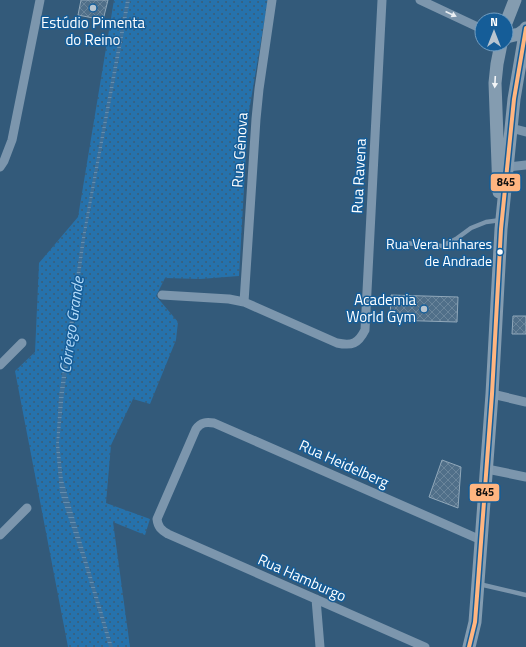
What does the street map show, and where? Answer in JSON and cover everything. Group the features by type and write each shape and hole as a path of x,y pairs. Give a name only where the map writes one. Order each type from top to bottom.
{"main road":[{"path":"510,12 515,0"},
{"path":"514,35 519,34 526,29"},
{"path":"469,647 475,622 487,469 501,225 517,78 526,29"},
{"path":"500,52 495,76 495,103 501,225"}],"street":[{"path":"0,167 4,161 12,140 40,0"},
{"name":"Rua Gênova","path":"244,302 256,120 272,0"},
{"name":"Rua Ravena","path":"244,302 337,343 345,345 354,344 360,339 365,330 382,3 389,0"},
{"path":"420,0 474,24"},
{"path":"511,128 526,132"},
{"path":"508,167 526,164"},
{"path":"162,295 229,299 244,302"},
{"path":"0,365 22,344"},
{"path":"492,394 526,402"},
{"name":"Rua Heidelberg","path":"196,430 200,425 207,422 214,423 481,540"},
{"name":"Rua Hamburgo","path":"196,430 157,519 161,530 425,647"},
{"path":"487,469 526,477"},
{"path":"0,535 27,508"},
{"path":"316,599 320,647"}],"lane":[{"path":"404,243 442,246 456,239 470,228 486,222 501,225"},
{"path":"478,584 526,595"}],"shaded area":[{"path":"114,0 268,0 248,117 239,276 200,279 165,278 156,296 178,322 176,340 150,404 133,399 111,445 106,503 150,519 145,535 113,522 130,647 68,647 15,371 35,352 39,263 78,217"}],"water":[{"name":"Córrego Grande","path":"126,0 130,0 86,232 64,393 59,443 63,480 113,647 109,647 84,564 60,493 56,447 59,396 81,243"}],"building":[{"name":"Estúdio Pimenta do Reino","path":"81,0 108,0 103,20 78,15"},
{"name":"Academia World Gym","path":"391,295 458,297 457,322 390,320"},
{"path":"513,316 526,316 526,334 512,334"},
{"path":"442,460 461,467 458,508 429,497"}],"transit line":[{"name":"845","path":"469,647 475,622 477,596 492,394 501,229 514,99 526,28"}],"place":[{"name":"Estúdio Pimenta do Reino","path":"93,8"},
{"name":"Rua Vera Linhares de Andrade","path":"500,252"},
{"name":"Academia World Gym","path":"424,309"}]}
